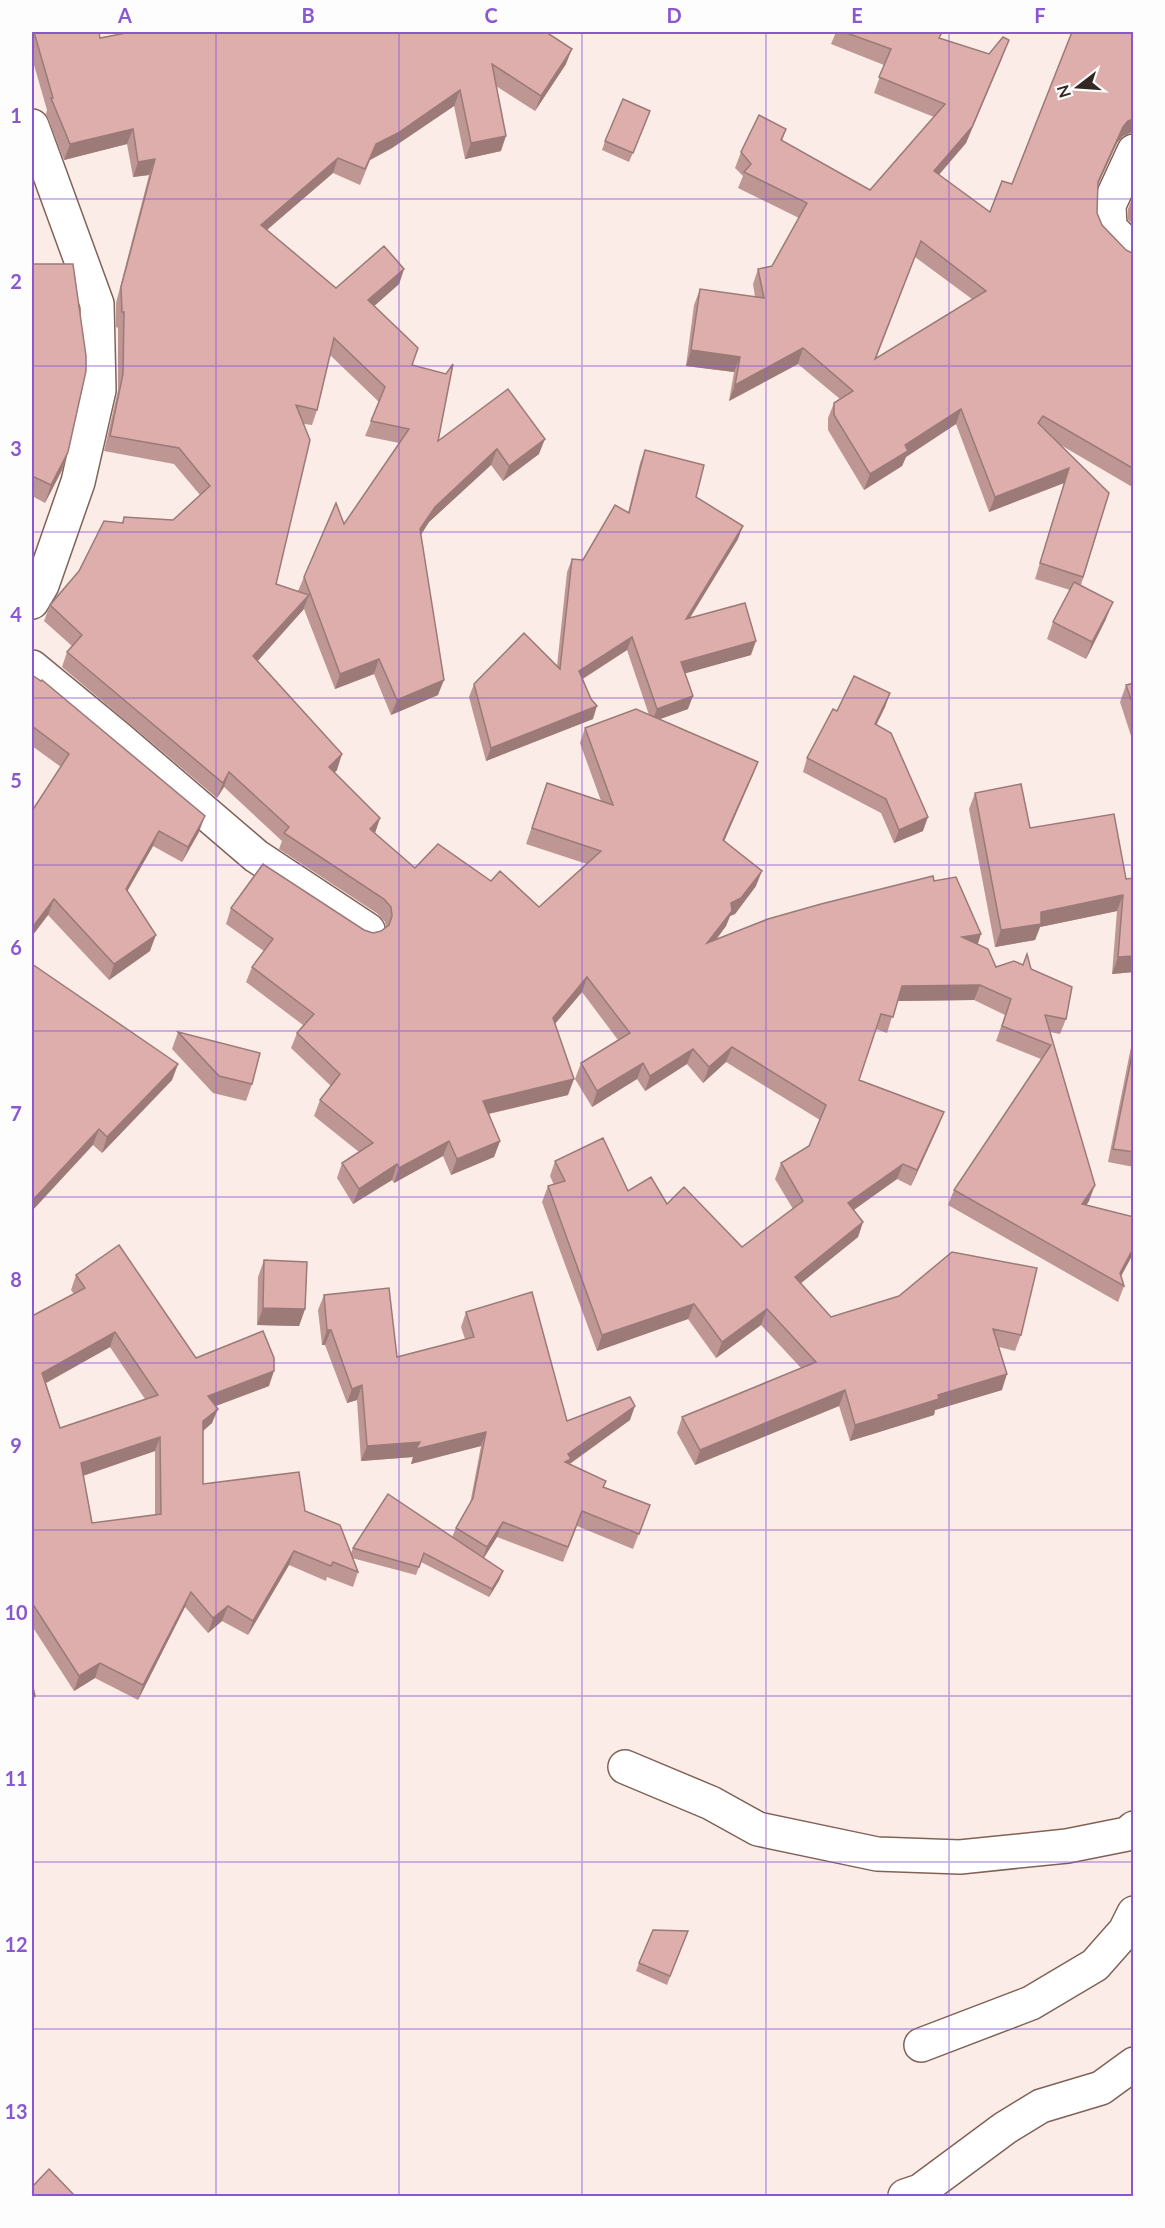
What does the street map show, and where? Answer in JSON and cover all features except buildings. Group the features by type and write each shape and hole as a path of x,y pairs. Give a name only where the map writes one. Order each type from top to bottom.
{"street":[{"path":"32,126 97,304 99,390 78,482 42,585 32,602"},
{"path":"1134,151 1109,206 1110,228 1134,252"},
{"path":"32,667 256,856 368,930"},
{"path":"625,1767 711,1803 758,1829 877,1854 960,1857 996,1854 1067,1846 1127,1834 1134,1828"},
{"path":"921,2045 1031,2002 1095,1965 1125,1931 1134,1913"},
{"path":"905,2196 920,2191 1005,2128 1041,2106 1101,2088 1134,2064"}]}
